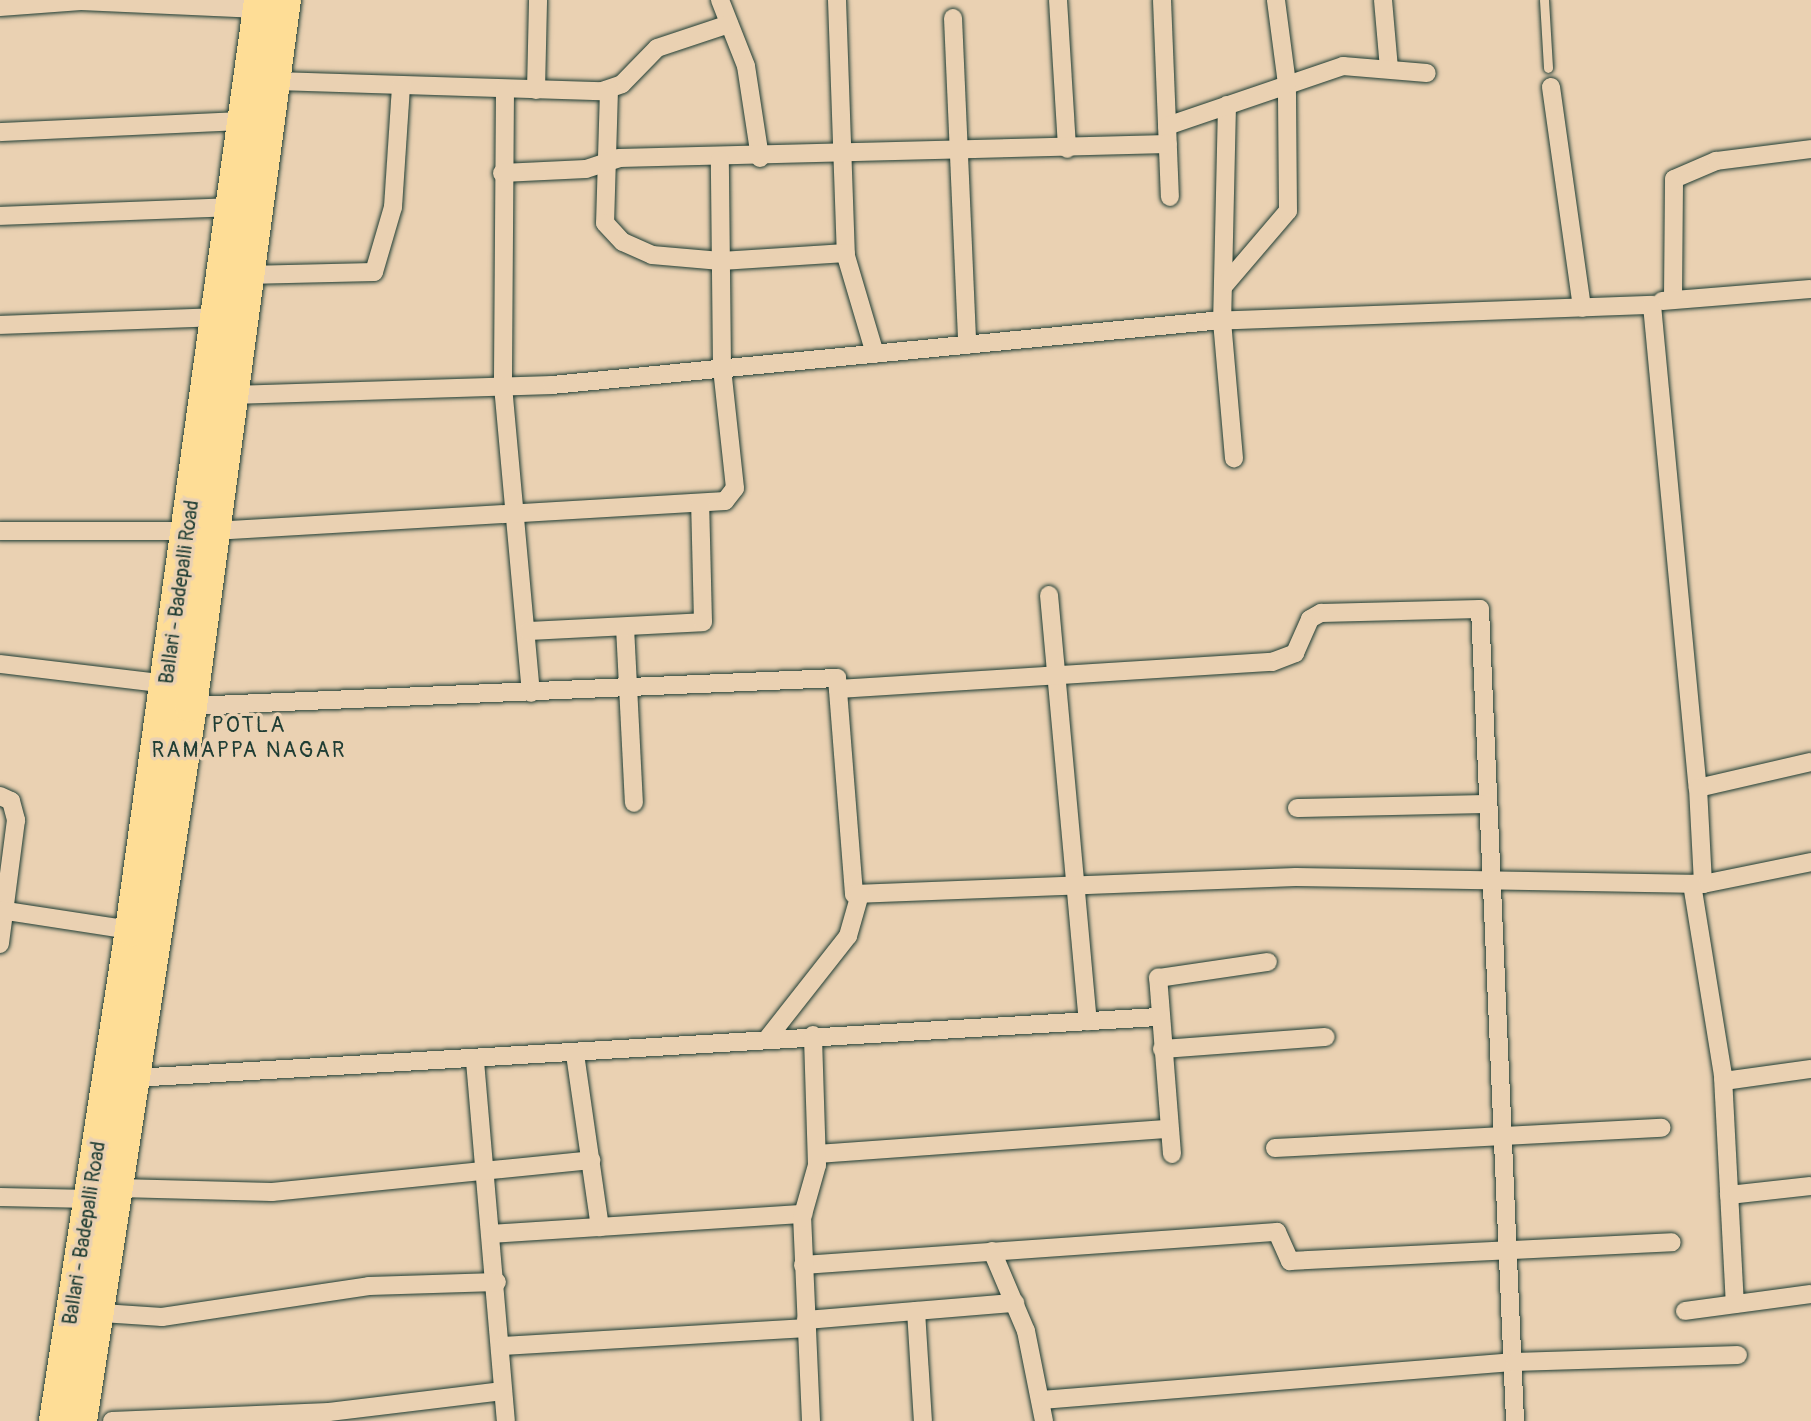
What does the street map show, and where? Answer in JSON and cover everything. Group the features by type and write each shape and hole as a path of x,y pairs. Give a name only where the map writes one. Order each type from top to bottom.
{"highway":[{"name":"Ballari - Badepalli Road","path":"81,1421 102,1313 105,1193 131,930 167,684 233,395 246,275 276,81 268,3"},
{"name":"Ballari - Badepalli Road","path":"55,1421 105,1193 134,1078 191,706 200,532 219,317 243,121 268,3"}],"street":[{"path":"536,90 538,0"},
{"path":"720,0 755,101 760,158"},
{"path":"837,0 847,156 846,253 875,354"},
{"path":"1058,0 1067,149"},
{"path":"1162,0 1170,197"},
{"path":"1223,287 1288,211 1287,84 1276,0"},
{"path":"1383,0 1389,68"},
{"path":"0,7 81,1 268,3"},
{"path":"953,18 967,345"},
{"path":"276,81 609,90 657,48 729,24"},
{"path":"502,173 586,169 606,161 1067,149 1167,135 1227,105 1343,66 1427,73"},
{"path":"246,275 374,272 393,207 401,85"},
{"path":"1551,87 1582,308"},
{"path":"505,89 502,173 503,386 520,518 531,693"},
{"path":"609,90 606,161 609,231 652,255 721,261 846,253"},
{"path":"1227,105 1222,321 1234,458"},
{"path":"0,132 243,121"},
{"path":"1673,297 1674,179 1712,162 1811,149"},
{"path":"0,531 200,532 520,518 725,501 735,488 722,368 720,160"},
{"path":"0,216 233,207"},
{"path":"233,395 503,386 1222,321 1652,305 1673,297 1811,289"},
{"path":"1652,305 1698,788 1698,884 1723,1077 1735,1304"},
{"path":"0,325 219,317"},
{"path":"528,631 703,622 700,503"},
{"path":"1049,595 1088,1021"},
{"path":"838,689 1272,662 1295,653 1310,619 1321,613 1474,606 1484,621 1490,884 1512,1250 1515,1421"},
{"path":"625,627 634,803"},
{"path":"0,664 167,684"},
{"path":"191,706 837,678 854,894 1074,889 1296,877 1490,884 1698,884 1811,864"},
{"path":"1698,788 1811,762"},
{"path":"0,796 11,801 16,820 0,944"},
{"path":"1297,808 1488,804"},
{"path":"767,1039 848,936 860,894"},
{"path":"2,910 131,930"},
{"path":"1172,1154 1159,1017 1161,975 1268,962"},
{"path":"134,1078 475,1061 813,1035 1159,1017"},
{"path":"811,1421 803,1214 817,1154 813,1035"},
{"path":"1162,1049 1326,1037"},
{"path":"575,1054 600,1227"},
{"path":"475,1061 482,1172 503,1346 506,1421"},
{"path":"1723,1077 1731,1084 1811,1069"},
{"path":"1275,1148 1661,1128"},
{"path":"817,1154 1169,1129"},
{"path":"0,1197 272,1192 591,1160"},
{"path":"1729,1195 1811,1186"},
{"path":"491,1234 803,1214"},
{"path":"803,1265 1277,1232 1290,1261 1672,1242"},
{"path":"992,1251 1015,1303 1044,1421"},
{"path":"102,1313 162,1317 369,1286 497,1282"},
{"path":"1685,1311 1811,1294"},
{"path":"503,1346 806,1324 1015,1303"},
{"path":"916,1311 923,1421"},
{"path":"1041,1400 1515,1362 1738,1355"},
{"path":"112,1421 329,1412 503,1391"}],"lane":[{"path":"1544,0 1548,68"}],"district":[{"name":"POTLA RAMAPPA NAGAR","path":"249,738"}]}
